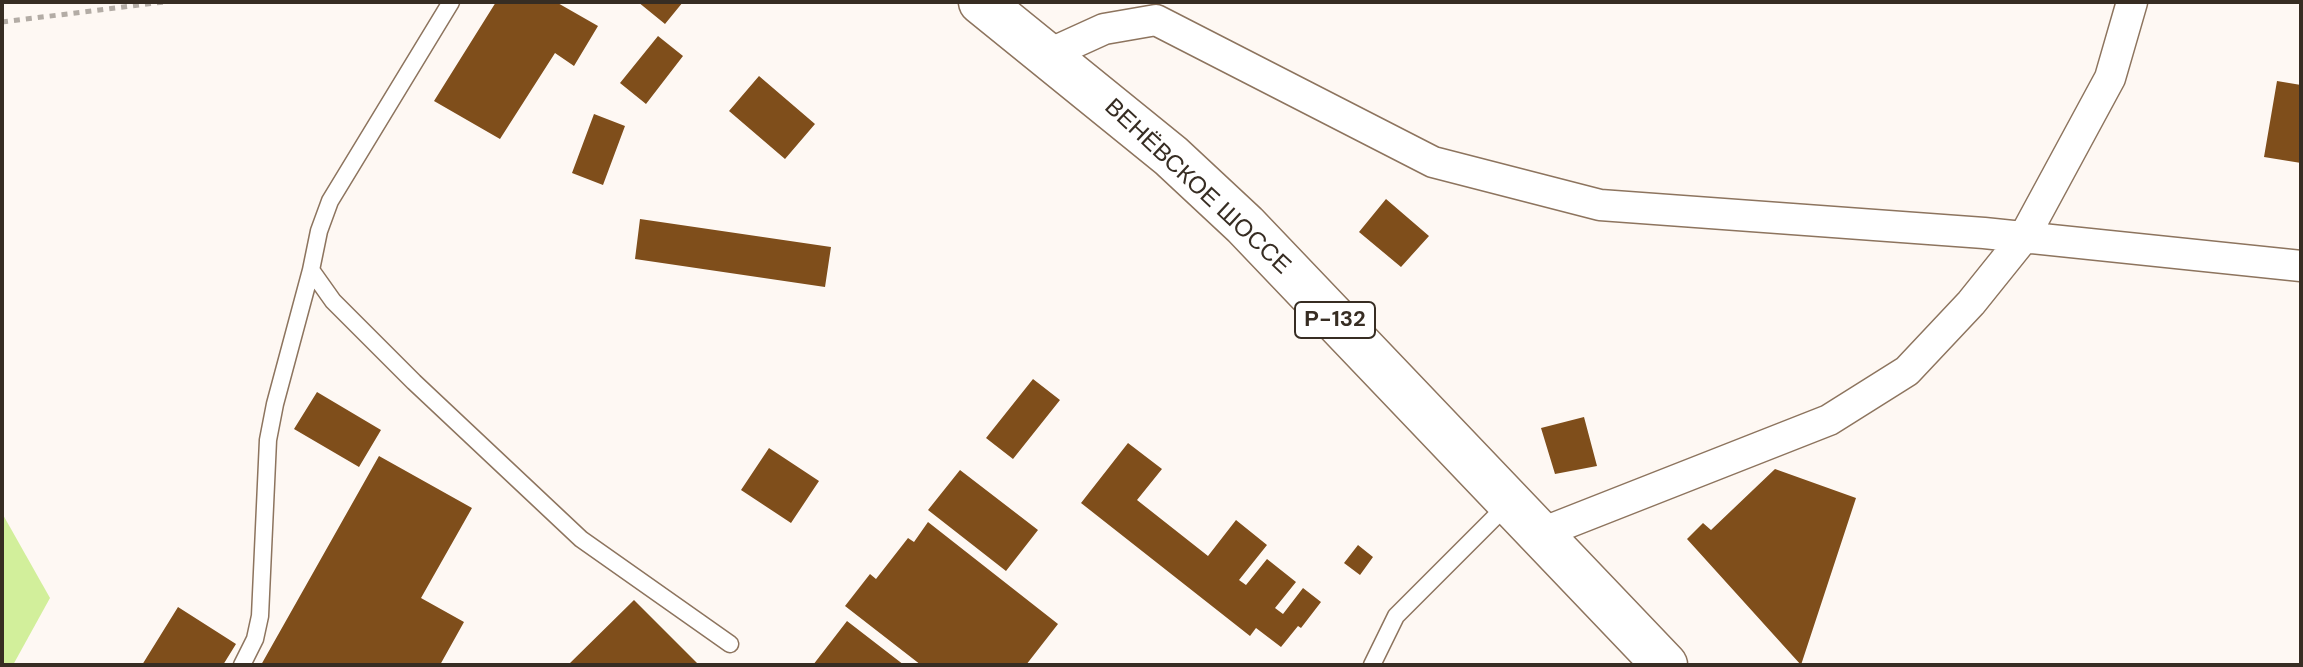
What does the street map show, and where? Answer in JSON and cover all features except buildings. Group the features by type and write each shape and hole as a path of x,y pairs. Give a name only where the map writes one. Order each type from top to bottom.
{"main road":[{"name":"ВЕНЁВСКОЕ ШОССЕ","path":"981,2 1049,54 1171,156 1245,225 1665,665"}],"street":[{"path":"1539,534 1829,420 1907,371 1971,303 2024,237 2110,78 2132,2"},
{"path":"1049,54 1104,29 1156,20 1433,162 1600,205 2024,237 2301,266"}],"lane":[{"path":"242,665 255,639 260,616 270,428 319,231 330,201 451,2"},
{"path":"311,270 333,301 404,372 581,539 730,644"},
{"path":"1372,665 1396,616 1510,502"}],"path":[{"path":"2,22 164,2"}],"green space":[{"path":"2,513 50,598 13,665 2,665"}]}
